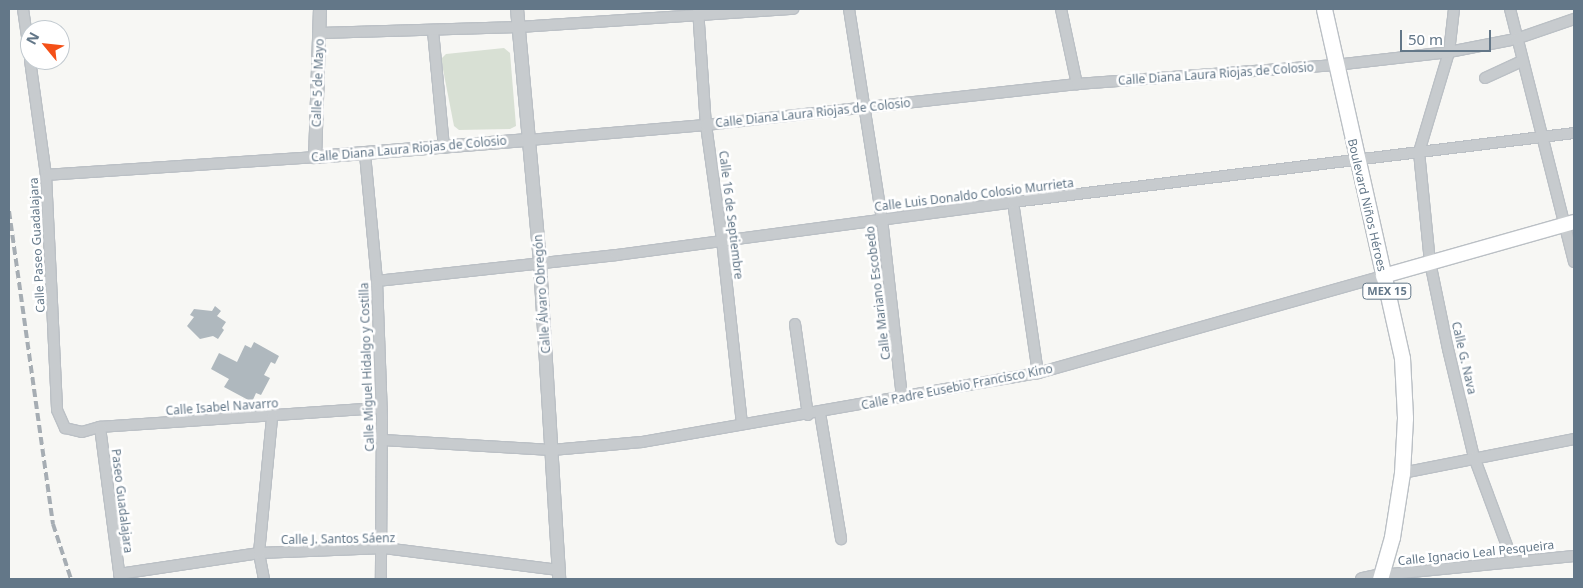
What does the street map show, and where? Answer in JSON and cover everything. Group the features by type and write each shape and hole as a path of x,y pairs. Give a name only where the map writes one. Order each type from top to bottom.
{"main road":[{"name":"Boulevard Niños Héroes","path":"1324,9 1402,358 1405,418 1402,473 1392,537 1380,577"},
{"name":"Calle Padre Eusebio Francisco Kino","path":"1383,276 1570,223"}],"street":[{"name":"Calle 5 de Mayo","path":"315,157 320,9"},
{"name":"Calle Álvaro Obregón","path":"517,9 540,264 559,575"},
{"path":"320,33 519,27 698,11 794,9"},
{"name":"Calle Mariano Escobedo","path":"849,9 866,107 882,219 902,397"},
{"path":"1061,9 1077,84"},
{"path":"1418,152 1449,52 1454,9"},
{"path":"1510,9 1542,137 1570,223 1574,262"},
{"name":"Calle 16 de Septiembre","path":"698,11 706,125 722,240 742,424"},
{"name":"Calle Diana Laura Riojas de Colosio","path":"46,175 365,154 706,125 1077,84 1335,65 1449,52 1516,39 1574,19"},
{"path":"433,31 444,147"},
{"path":"1485,78 1522,61"},
{"name":"Calle Paseo Guadalajara","path":"32,70 46,175 57,410 65,428"},
{"name":"Calle Luis Donaldo Colosio Murrieta","path":"376,281 540,264 1013,202 1574,133"},
{"name":"Calle G. Nava","path":"1418,152 1430,262 1474,457 1513,562"},
{"name":"Calle Miguel Hidalgo y Costilla","path":"365,154 376,281 381,408 384,548 381,579"},
{"path":"1013,202 1038,373"},
{"name":"Calle Padre Eusebio Francisco Kino","path":"382,440 552,450 642,442 742,424 808,415 1038,373 1383,276"},
{"path":"795,324 808,415"},
{"name":"Calle Isabel Navarro","path":"65,428 82,432 100,427 381,408"},
{"path":"820,413 841,539"},
{"path":"264,579 259,553 272,416"},
{"name":"Paseo Guadalajara","path":"100,427 119,577"},
{"path":"1402,473 1474,457 1574,439"},
{"name":"Calle J. Santos Sáenz","path":"119,577 259,553 384,548 559,575"},
{"name":"Calle Ignacio Leal Pesqueira","path":"1380,577 1574,556"},
{"path":"1362,579 1380,577"}],"shaded area":[{"path":"504,48 510,53 516,126 510,129 459,130 454,126 441,59 446,54"}],"building":[{"path":"215,306 221,311 217,316 226,322 222,328 224,330 218,339 213,336 200,339 187,326 194,317 190,315 194,309 212,311"},
{"path":"254,342 279,356 275,364 271,362 264,375 270,378 261,395 256,393 252,402 224,387 229,379 211,369 219,353 237,362 245,345 251,348"}],"railway":[{"path":"9,211 53,524 71,579"}]}
